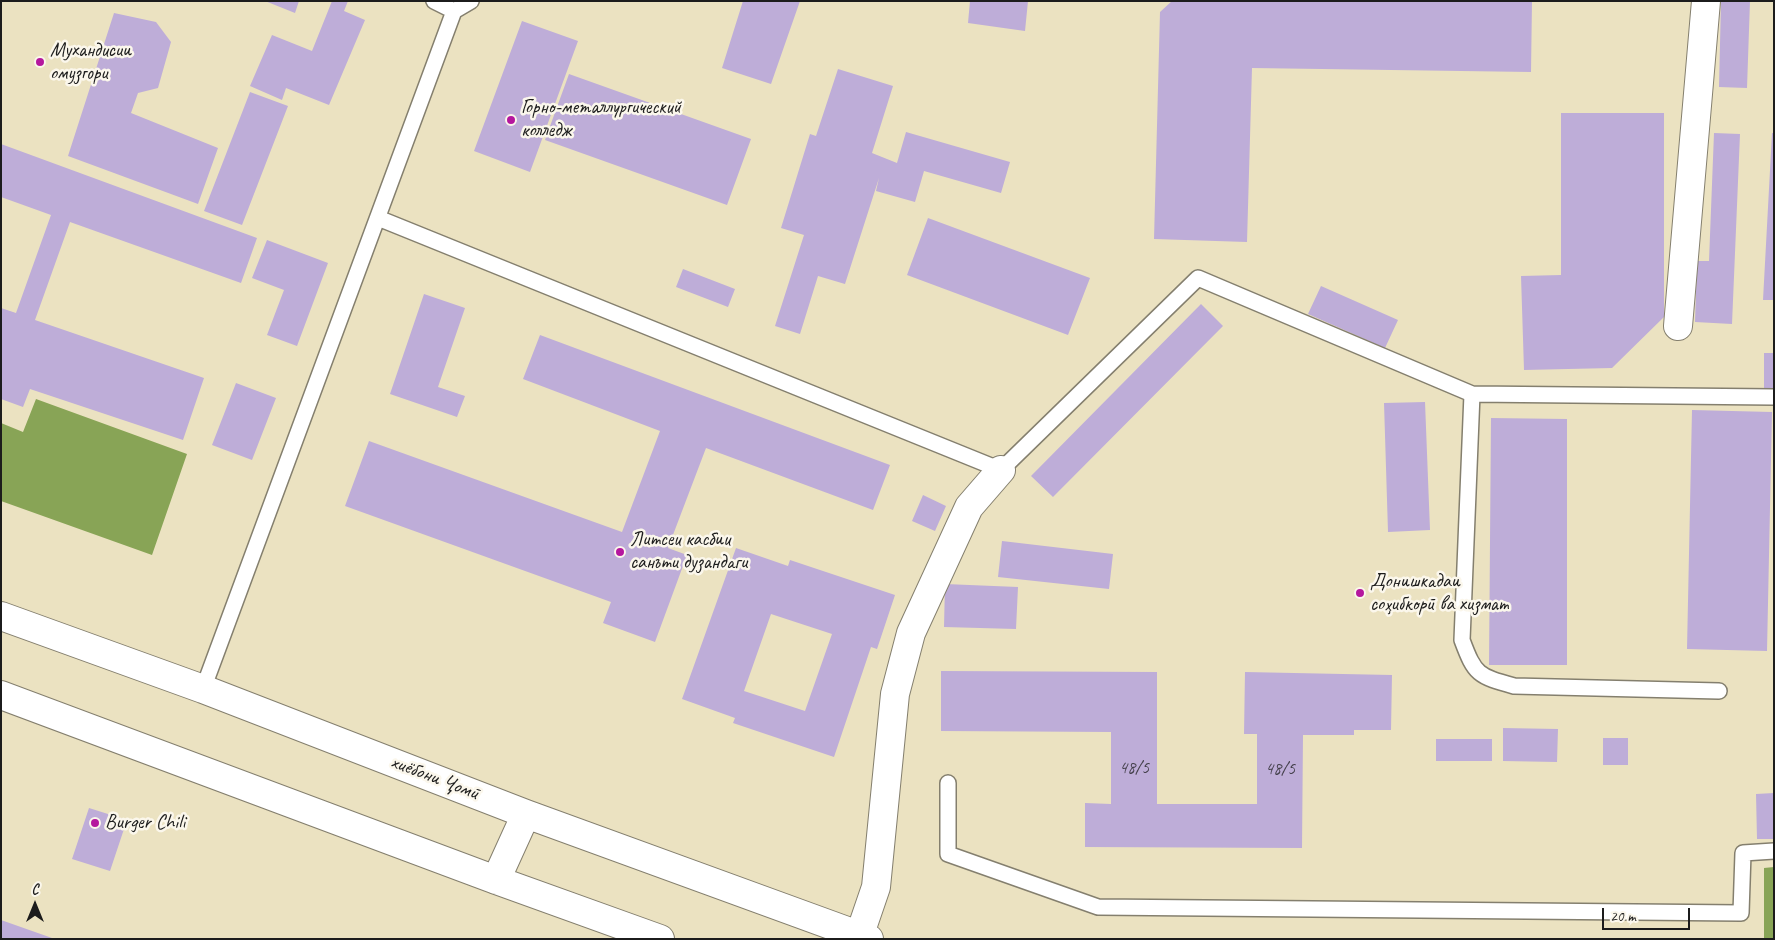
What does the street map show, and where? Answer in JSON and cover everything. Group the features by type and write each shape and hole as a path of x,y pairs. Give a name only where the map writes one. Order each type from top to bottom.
{"main road":[{"path":"1678,326 1706,1"},
{"path":"866,932 876,887 894,694 908,641 969,507 1001,470"},
{"name":"хиёбони Ҷомӣ","path":"1,616 203,689 526,814 866,932"},
{"path":"1,695 496,880 660,939"},
{"path":"496,880 526,814"}],"lane":[{"path":"434,1 454,11"},
{"path":"203,689 454,11 471,1"},
{"path":"378,218 1001,470 1198,278 1472,394 1774,397"},
{"path":"1472,394 1462,640 1471,665 1484,678 1514,686 1719,691"},
{"path":"948,782 948,854 1098,907 1741,913 1743,853 1774,851"}],"green space":[{"path":"36,399 187,454 152,555 1,501 1,423 23,432"},
{"path":"1774,867 1774,939 1764,939 1764,868"}],"building":[{"path":"265,1 299,1 295,13"},
{"path":"332,1 348,1 344,11 365,20 329,105 286,88 282,100 250,86 272,35 312,51"},
{"path":"743,1 800,1 771,84 722,68"},
{"path":"970,1 1028,1 1025,31 968,23"},
{"path":"1172,1 1532,1 1531,72 1252,68 1247,242 1154,239 1160,12"},
{"path":"1721,1 1750,1 1747,88 1719,87"},
{"path":"114,13 156,22 171,42 158,88 138,93 131,113 218,148 198,204 68,156"},
{"path":"522,21 578,41 530,172 474,151"},
{"path":"838,69 893,86 872,153 897,163 906,132 1010,162 1001,193 924,171 915,202 876,191 879,178 845,284 818,276 800,334 775,326 804,235 781,228 810,134 816,136"},
{"path":"569,74 751,139 727,205 545,140"},
{"path":"250,92 288,106 242,225 204,211"},
{"path":"1561,113 1664,113 1664,317 1612,368 1524,370 1521,276 1561,275"},
{"path":"1714,133 1740,134 1732,324 1695,322 1697,261 1709,261"},
{"path":"1772,133 1774,133 1774,300 1763,300"},
{"path":"1,144 257,238 241,283 70,222 35,320 204,378 183,440 30,389 23,407 1,399 1,308 16,313 51,215 1,197"},
{"path":"928,218 1090,278 1068,335 907,275"},
{"path":"267,240 328,263 297,346 267,335 284,290 252,278"},
{"path":"683,269 735,289 728,307 676,287"},
{"path":"1321,286 1398,320 1385,348 1308,314"},
{"path":"424,294 465,308 438,387 465,396 457,417 390,394"},
{"path":"1201,304 1223,326 1053,497 1031,476"},
{"path":"540,335 890,465 873,510 706,448 668,548 687,555 655,642 603,623 611,602 345,506 369,441 622,532 660,431 523,379"},
{"path":"1764,353 1774,353 1774,389 1764,389"},
{"path":"236,383 276,398 252,460 212,445"},
{"path":"1425,402 1430,530 1388,532 1384,403"},
{"path":"1692,410 1772,412 1767,651 1687,649"},
{"path":"1491,418 1567,419 1567,665 1489,665"},
{"path":"923,495 946,506 935,531 912,521"},
{"path":"1002,541 1113,554 1109,589 998,577"},
{"path":"736,548 788,566 790,560 895,595 877,649 871,647 834,757 733,723 735,718 682,699","holes":["771,614 832,634 805,711 744,691"]},
{"path":"945,584 1018,587 1016,629 944,627"},
{"path":"941,671 1157,672 1157,804 1257,804 1257,734 1244,734 1245,672 1392,675 1391,730 1354,730 1354,735 1303,735 1302,848 1085,847 1085,803 1111,804 1111,732 941,731"},
{"path":"1503,728 1558,729 1557,762 1503,761"},
{"path":"1603,738 1628,738 1628,765 1603,765"},
{"path":"1436,739 1492,739 1492,761 1436,761"},
{"path":"1774,793 1774,839 1757,839 1756,794"},
{"path":"89,808 127,820 110,871 72,859"},
{"path":"1,920 52,938 52,939 1,939"}],"place":[{"name":"Мухандисии омузгори","path":"40,62"},
{"name":"Горно-металлургический колледж","path":"511,120"},
{"name":"Литсеи касбии санъти дузандаги","path":"620,552"},
{"name":"Донишкадаи соҳибкорӣ ва хизмат","path":"1360,593"},
{"name":"Burger Chili","path":"95,823"}]}
